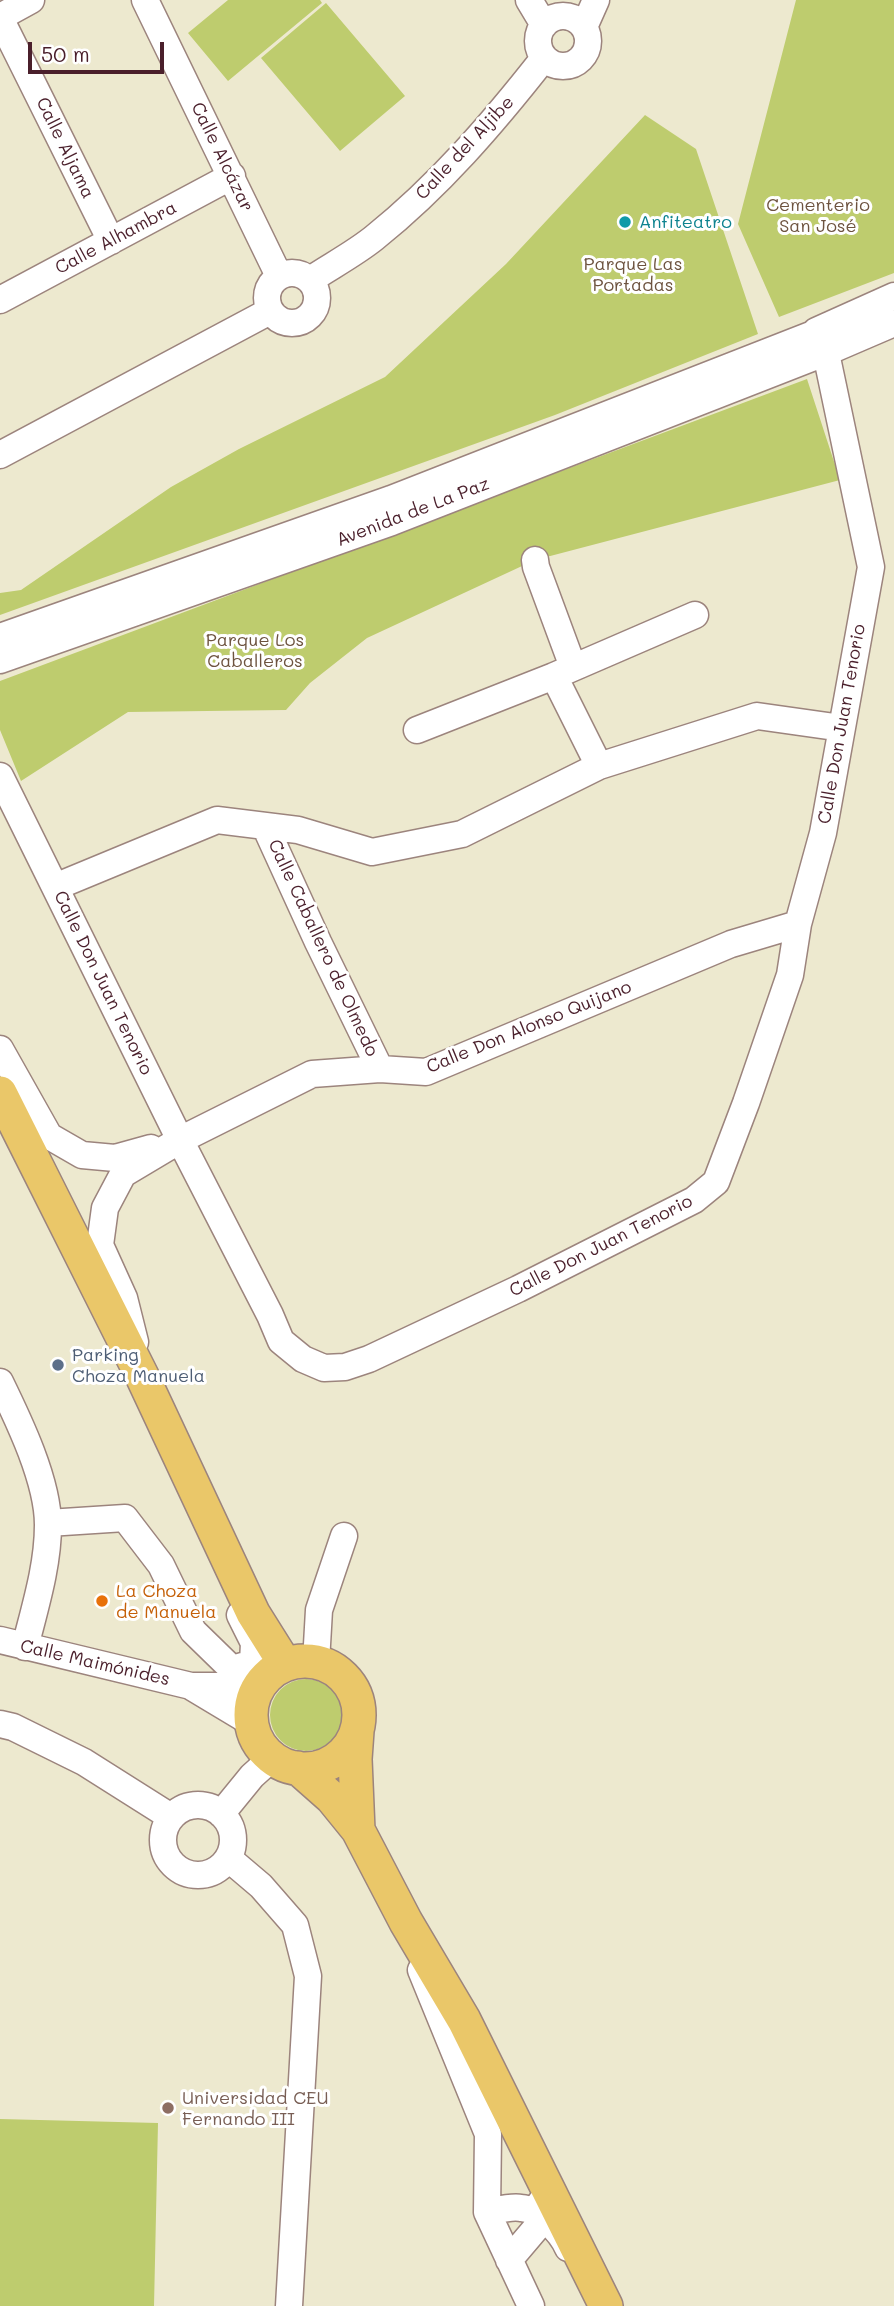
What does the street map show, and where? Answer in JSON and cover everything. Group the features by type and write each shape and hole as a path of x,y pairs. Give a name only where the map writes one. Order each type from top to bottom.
{"main road":[{"path":"0,1093 143,1378 253,1613 301,1663"},
{"path":"358,1830 355,1759 359,1713 356,1696 346,1680 333,1668 301,1663 271,1673 259,1686 252,1704 251,1723 262,1748 332,1798 358,1830 406,1922 464,2020 606,2306"},
{"path":"285,1763 317,1768 334,1761 348,1748 357,1731"},
{"path":"406,1922 449,2032 584,2306"}],"street":[{"path":"0,18 32,0"},
{"name":"Calle Alcázar","path":"145,0 279,276"},
{"path":"529,0 544,25"},
{"path":"578,22 596,0"},
{"path":"557,17 578,22 588,41 580,60 573,65 558,66 544,58 538,38 544,25 557,17"},
{"name":"Calle Aljama","path":"0,18 111,241"},
{"name":"Calle del Aljibe","path":"310,280 372,240 439,182 544,58"},
{"name":"Calle Alhambra","path":"0,300 232,176"},
{"path":"296,273 310,280 317,295 316,307 310,317 292,324 283,322 270,311 267,297 270,286 279,276 296,273"},
{"name":"Avenida de La Paz","path":"0,660 392,522 821,344 894,296"},
{"path":"0,455 270,311"},
{"name":"Avenida de La Paz","path":"0,637 821,344 894,323"},
{"name":"Calle Don Juan Tenorio","path":"0,776 281,1341 303,1359 324,1368 345,1367 369,1359 530,1283 694,1200 716,1182 790,975 798,924 823,833 871,567 821,344"},
{"path":"536,560 563,672 599,766"},
{"path":"417,730 563,672 695,615"},
{"path":"55,887 217,820 307,832 372,852 462,834 599,766 757,716 842,728"},
{"name":"Calle Caballero de Olmedo","path":"265,826 380,1069"},
{"path":"283,864 307,832"},
{"name":"Calle Don Alonso Quijano","path":"180,1140 312,1074 380,1069 426,1072 731,944 798,924"},
{"path":"0,1049 49,1136 82,1155 115,1158 180,1140"},
{"path":"143,1378 124,1298 100,1245 105,1208 123,1174 180,1140"},
{"path":"0,1382 19,1422 41,1482 48,1522 45,1564 13,1643"},
{"path":"48,1522 125,1518 161,1564 193,1631 232,1669 253,1663 254,1643 202,1537 159,1412"},
{"path":"301,1663 344,1536"},
{"name":"Calle Maimónides","path":"13,1643 191,1686 259,1686"},
{"name":"Calle Maimónides","path":"191,1686 251,1723"},
{"path":"0,1724 13,1727 84,1762 171,1817"},
{"path":"221,1814 251,1776 285,1763"},
{"path":"201,1805 221,1814 232,1833 233,1844 228,1858 214,1872 203,1875 179,1871 170,1863 162,1840 171,1817 179,1810 201,1805"},
{"path":"228,1858 261,1886 295,1925 307,1976 289,2306"},
{"path":"388,1888 488,2134 487,2212 531,2306"},
{"path":"509,2260 537,2227 541,2195 515,2141 511,2115"},
{"path":"487,2212 523,2207 540,2216 564,2238 596,2306"}],"green space":[{"path":"228,0 320,0 322,3 228,81 188,33"},
{"name":"Cementerio San José","path":"796,0 894,0 894,273 779,317 738,224"},
{"path":"326,3 405,96 340,151 261,58"},
{"name":"Parque Las Portadas","path":"645,115 696,149 758,334 555,415 0,615 0,593 21,590 171,487 239,449 385,377 506,264"},
{"name":"Parque Los Caballeros","path":"807,379 840,480 535,560 367,638 310,683 286,710 128,712 21,781 0,730 0,681"},
{"path":"313,1679 332,1689 340,1701 340,1729 332,1741 320,1749 299,1751 280,1741 272,1729 270,1708 280,1689 292,1681"},
{"path":"0,2119 158,2123 154,2306 0,2306"}],"place":[{"name":"Anfiteatro","path":"625,222"},
{"name":"Parking Choza Manuela","path":"58,1365"},
{"name":"La Choza de Manuela","path":"102,1601"},
{"name":"Universidad CEU Fernando III","path":"168,2108"}]}
